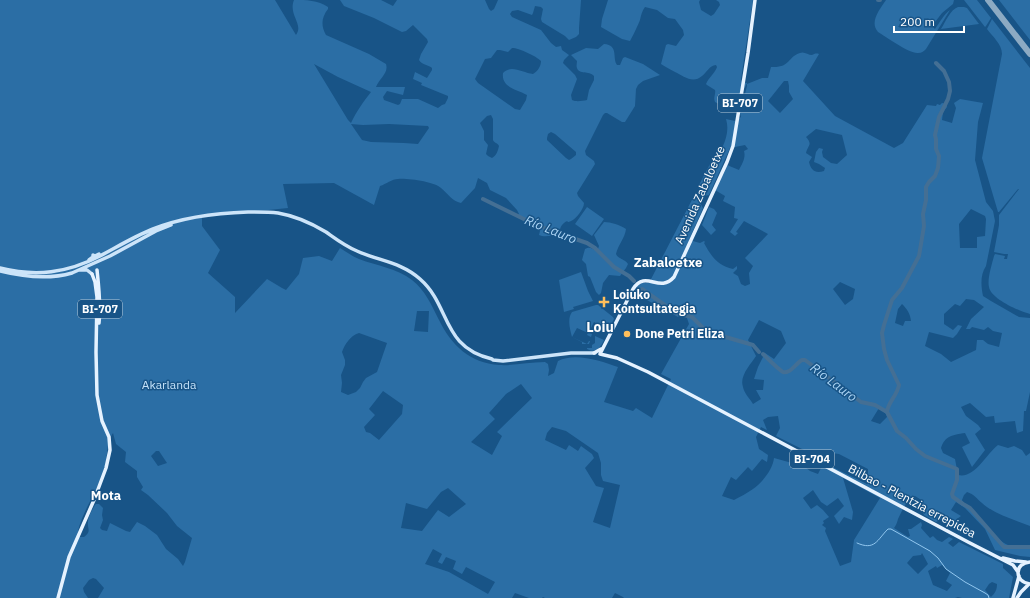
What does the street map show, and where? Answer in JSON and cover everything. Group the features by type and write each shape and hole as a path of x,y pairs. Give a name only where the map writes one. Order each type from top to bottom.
{"main road":[{"name":"Avenida Zabaloetxe","path":"604,347 638,283 641,281 646,281 664,284 670,282 674,277 731,152 748,53 755,0"},
{"path":"0,269 25,273 58,273 90,264 120,245 162,226 197,217 227,213 278,213 304,221 322,230 352,249 393,263 412,272 421,279 431,292 449,328 458,340 478,354 493,360 512,360 571,353 600,354"},
{"path":"90,264 97,270 101,262 110,256 165,227 188,220 248,214 293,217"},
{"path":"90,264 118,249 120,245"},
{"path":"72,273 110,256"},
{"path":"90,264 92,274"},
{"path":"0,269 28,277 51,277 84,270 92,274"},
{"name":"BI-707","path":"96,348 100,310 100,291 97,270"},
{"name":"BI-707","path":"58,598 69,557 94,500 106,468 110,450 109,436 102,421 97,395 97,297 96,282 92,274"},
{"path":"594,353 604,347 606,352 612,357"},
{"name":"BI-707","path":"600,354 604,347"},
{"name":"BI-704","path":"600,354 612,357"},
{"name":"Bilbao - Plentzia errepidea","path":"612,357 648,372 996,556"},
{"name":"BI-704","path":"996,556 1015,561 1029,562"},
{"name":"BI-704","path":"996,556 1013,565 1018,574"},
{"path":"1013,598 1020,567 1024,563 1029,562"},
{"path":"1017,598 1029,584 1022,582 1018,574"}],"green space":[{"name":"Akarlanda","path":"0,0 275,0 296,35 298,27 293,10 294,0 316,2 328,7 322,22 326,35 369,54 386,64 387,67 385,73 376,87 405,87 403,95 387,91 383,97 384,100 398,105 402,99 418,99 438,108 445,104 448,96 421,85 422,83 413,79 415,72 427,78 432,70 431,67 419,60 428,42 427,39 413,25 406,31 402,32 374,18 344,6 340,0 381,0 393,6 397,0 485,0 491,11 494,9 498,0 581,0 579,34 569,40 542,22 541,19 543,9 541,7 535,6 532,15 518,10 512,11 510,14 512,17 541,30 551,43 556,47 561,46 562,50 569,55 563,63 577,79 571,95 572,100 587,100 589,90 594,80 594,76 592,74 578,70 577,61 571,55 586,48 598,49 604,44 609,45 613,49 617,65 620,65 625,57 643,64 660,75 643,81 638,85 636,89 635,106 625,122 622,122 607,113 603,115 585,151 586,155 594,161 595,164 577,193 584,203 583,208 575,218 563,224 560,228 559,234 546,236 539,235 539,229 534,225 525,223 518,215 517,210 506,198 490,190 487,183 478,178 475,188 461,203 453,199 438,186 427,182 408,179 396,179 380,186 374,205 334,183 283,184 288,208 202,217 202,226 220,250 208,273 235,297 235,313 267,279 286,290 299,274 303,258 319,256 332,261 340,248 359,259 400,273 417,284 431,304 449,337 463,351 479,361 499,365 545,362 548,364 548,376 554,373 558,361 572,357 588,358 618,367 604,402 633,411 636,408 652,418 671,379 661,374 689,324 686,315 681,313 678,317 634,293 637,286 641,283 649,283 695,194 703,208 689,240 700,243 704,241 709,252 723,266 733,269 737,266 737,269 733,273 738,276 741,284 745,286 750,284 749,273 753,266 745,258 768,234 744,221 736,232 738,233 735,236 730,232 738,219 734,218 735,207 723,201 725,196 715,190 727,165 739,170 744,159 744,151 748,149 745,145 730,148 709,195 704,196 698,187 711,162 714,163 720,153 726,137 726,119 735,121 741,117 740,113 747,84 762,78 768,78 771,67 782,66 800,53 803,52 812,55 819,54 803,81 835,116 894,148 903,143 927,105 936,106 937,104 940,105 942,103 946,104 947,107 943,112 942,120 952,123 956,108 954,103 960,99 983,103 978,122 975,160 986,202 993,211 995,221 986,266 982,277 982,292 983,296 1019,317 1030,318 1030,392 1026,411 1024,411 1023,431 1017,433 1015,421 995,423 994,416 986,417 970,403 961,407 966,416 981,429 975,434 985,450 972,467 962,447 970,443 965,433 956,434 950,437 945,441 941,448 943,453 955,459 958,475 964,475 975,470 998,445 1008,448 1014,446 1022,450 1026,456 1030,453 1030,526 992,510 974,495 967,492 962,500 964,504 974,510 990,530 1004,543 1013,546 1030,546 1030,557 995,550 985,529 965,508 956,502 951,510 961,516 954,521 946,517 936,522 924,515 919,506 923,501 915,496 905,506 894,528 908,537 910,536 908,529 911,529 921,522 921,528 930,538 933,536 942,542 949,537 953,539 948,543 953,547 959,542 1003,564 1003,568 1013,577 1009,598 624,598 615,593 612,598 529,598 515,593 512,598 98,598 104,588 96,579 93,578 89,580 83,588 88,598 0,598","holes":["512,48 515,48 541,61 539,68 533,74 513,69 506,70 503,73 503,78 507,85 527,95 526,100 520,110 515,109 478,83 475,79 485,59 491,58 497,50 508,52","314,64 371,92 351,123","784,81 788,81 789,92 793,99 780,113 768,101","491,115 493,119 493,140 499,146 497,153 492,158 486,154 488,145 484,140 484,131 480,123 487,116","351,124 428,126 429,128 418,144 371,142 362,140","816,129 842,135 847,155 837,164 831,163 823,157 823,149 819,148 816,152 814,162 825,168 824,171 816,172 812,169 809,162 812,157 806,153 810,143 806,137","551,132 576,152 576,155 571,159 569,160 547,140 548,134","971,209 985,216 986,219 985,236 977,237 977,248 960,248 959,224","840,282 855,289 853,299 845,305 833,289","966,299 974,300 984,307 971,319 966,329 970,329 972,327 984,330 988,327 993,331 1002,333 999,347 988,344 983,340 977,340 976,350 951,362 941,354 925,346 929,332 953,338 962,326 958,325 953,330 944,324 944,314 955,304 960,306","902,304 908,311 911,321 905,321 903,326 895,323 898,309","417,311 429,311 428,332 414,331","759,320 781,331 786,343 774,359 765,353 754,379 764,380 763,390 756,390 761,399 753,404 742,383 746,370 756,356 748,340","359,333 387,343 377,372 366,378 356,392 348,395 341,392 341,375 345,365 342,352 348,341","521,384 532,398 497,432 502,436 492,455 471,442 495,419 489,413 506,394","383,391 403,405 402,414 379,440 370,433 366,432 364,427 375,415 369,409","879,408 886,414 887,417 880,424 871,421","778,416 780,428 776,436 812,454 816,450 827,456 818,474 810,471 799,462 792,463 774,458 772,467 760,483 753,489 734,500 722,496 731,477 736,480 748,467 752,471 762,459 767,462 768,455 759,449 756,437 761,427 767,430 763,420 768,417","552,427 566,431 598,453 603,481 620,485 610,528 593,522 604,488 596,486 585,468 594,458 592,454 581,446 578,451 569,445 566,450 545,440 547,433","113,433 116,444 126,452 125,462 137,471 137,477 143,487 141,490 167,513 177,526 192,538 183,566 178,559 166,549 157,535 137,522 130,532 110,523 107,531 102,530 100,528 103,520 103,508 99,504 95,505 89,516 88,533 84,537 78,537 81,520 96,490 105,466 109,441","156,451 159,451 167,463 158,466 151,456","832,453 839,454 868,469 867,484 828,465 830,459 829,457","843,478 880,498 854,540 851,562 840,566 825,531 826,528 822,525 824,523 823,521 829,517 817,505 811,509 803,498 813,490 821,502 827,506 838,498 844,506 834,516 839,524 844,517 852,520 853,512","448,488 466,504 449,517 438,510 422,531 401,528 406,503 427,509 441,492","433,549 442,554 438,562 442,564 446,557 456,561 453,569 462,574 466,567 495,582 488,594 449,572 425,564","922,553 928,564 918,574 907,563 913,556 921,555","942,565 950,573 946,581 952,585 947,591 933,585 928,571 936,566 937,568","992,582 997,584 995,593 991,597 985,590"]},
{"path":"608,0 700,0 701,10 711,16 720,5 716,0 753,0 741,79 742,82 747,83 735,109 715,102 715,90 706,84 716,69 716,65 710,68 699,78 692,79 685,77 661,64 666,45 676,46 684,35 683,30 675,19 668,18 657,10 645,7 630,41 622,39 601,27"},
{"path":"886,0 954,0 953,4 942,13 932,26 935,29 950,10 926,49 922,52 914,53 878,32 875,24 876,16"},
{"path":"964,0 977,0 991,18 985,27"},
{"path":"999,0 1030,0 1030,40"},
{"path":"958,7 967,8 979,24 941,29 950,13"},
{"path":"992,19 1030,68 1030,314 1000,300 995,296 989,287 990,272 995,254 1005,256 1004,259 1007,259 1008,254 994,252 999,225 999,215 1019,189 998,212 982,158 1002,54 999,44 987,29"},
{"path":"587,207 604,219 592,236 575,224"},
{"path":"709,207 714,209 717,213 712,225 716,230 711,235 702,225"},
{"path":"604,222 615,224 626,229 616,254 628,264 620,276 609,275 603,283 601,293 599,295 596,292 590,277 588,276 586,264 582,260 585,249 598,249 599,246 594,235"},
{"path":"581,272 593,301 573,307 574,309 564,312 559,280"},
{"path":"598,305 614,319 608,330 594,322 589,332 592,334 591,337 587,335 588,333 577,328 572,337 569,321 572,312"},
{"path":"595,336 604,340 597,349 593,351 587,349 592,348 592,345 595,343"}],"waterway":[{"path":"887,412 899,385 887,360 882,333 892,300 902,288 919,256 924,226 923,214 926,200 926,187 935,176 938,168 939,156 936,149 935,135 939,117 948,99 950,91 949,82 944,71 936,63"},
{"name":"Río Lauro","path":"483,199 534,224 587,243 595,248 614,267 629,276 634,281"},
{"name":"Río Lauro","path":"642,289 676,313 692,317 702,327 722,336 753,345 759,352"},
{"name":"Río Lauro","path":"763,354 783,372 791,370 802,360 805,360 861,402 875,405 887,412 897,431 916,449 925,456 957,469 957,480 952,494 953,497 970,508 1004,547 1030,547"},
{"path":"857,543 868,546 872,545 888,529 891,529 930,551 938,558 946,569 988,595 989,598"}],"taxiway":[{"path":"988,0 1030,54"}],"place":[{"name":"Loiuko Kontsultategia","path":"604,302"},
{"name":"Done Petri Eliza","path":"627,334"}],"district":[{"name":"Zabaloetxe","path":"668,262"},
{"name":"Loiu","path":"600,327"},
{"name":"Mota","path":"106,495"}]}
